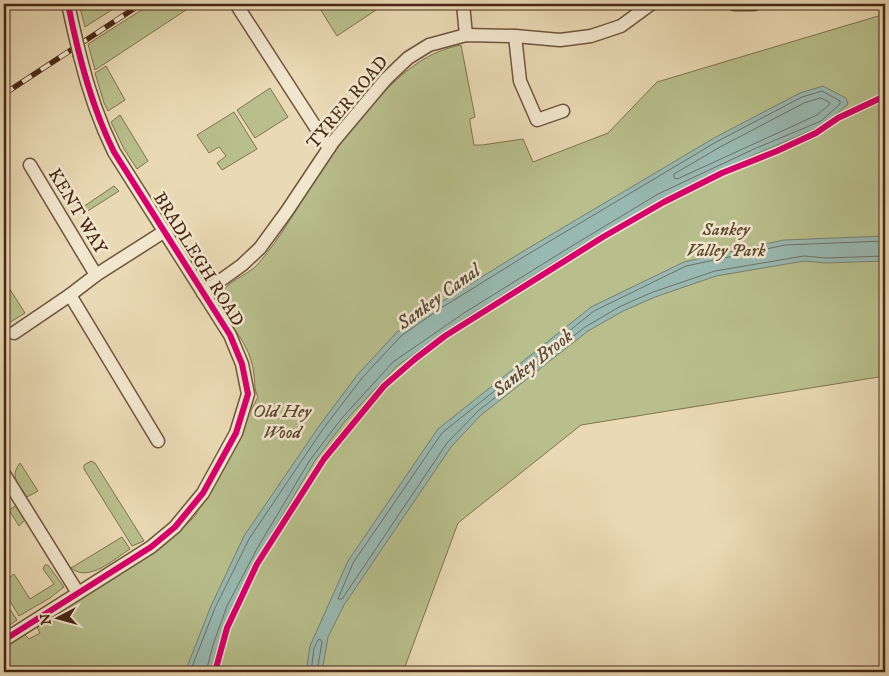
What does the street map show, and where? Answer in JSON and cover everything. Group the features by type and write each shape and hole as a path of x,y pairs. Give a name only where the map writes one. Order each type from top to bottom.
{"street":[{"name":"BRADLEGH ROAD","path":"4,640 151,546 175,527 203,493 236,432 248,394 242,364 230,335 114,152 105,134 94,106 68,4"},
{"path":"236,4 329,148"},
{"path":"463,4 466,35"},
{"path":"734,4 754,4"},
{"name":"TYRER ROAD","path":"203,293 242,265 260,248 329,148 386,79 408,58 430,45 466,35 515,36 560,40 591,36 620,26 648,5"},
{"path":"515,36 520,81 537,120 563,111"},
{"name":"KENT WAY","path":"30,165 96,275"},
{"path":"14,334 96,275 165,231"},
{"path":"70,295 158,441"},
{"path":"4,474 78,593"}],"green space":[{"path":"79,4 121,4 85,27"},
{"path":"151,4 195,4 95,70 88,44"},
{"path":"317,4 385,4 337,36"},
{"name":"Sankey Valley Park","path":"885,14 885,376 581,425 458,523 403,672 4,672 4,647 24,634 29,639 40,633 37,627 179,532 195,516 258,397 251,360 222,308 220,297 226,287 257,265 292,218 323,168 345,138 368,109 410,68 429,56 461,45 475,117 470,119 474,145 523,139 533,162 608,133 657,82"},
{"path":"106,66 125,100 108,111 95,73"},
{"path":"270,88 288,117 255,138 237,110"},
{"path":"234,112 257,149 222,170 217,163 226,156 219,147 209,153 197,135"},
{"path":"120,115 148,161 137,169 124,149 111,122"},
{"path":"114,186 119,191 83,214 80,209"},
{"path":"4,280 25,313 4,326"},
{"path":"91,461 95,463 144,541 132,546 84,469 84,465"},
{"path":"20,463 38,491 27,497 15,476"},
{"path":"17,505 25,520 19,526 9,510"},
{"path":"122,537 130,549 101,568 86,573 78,572 71,568"},
{"path":"45,565 48,565 64,587 50,598 19,616 4,591 4,582 14,574 30,599 54,584 43,569"},
{"path":"4,600 17,620 4,629"}],"water":[{"path":"823,86 846,98 848,104 824,125 756,154 661,199 569,253 467,317 397,366 345,421 314,462 262,550 232,609 218,646 211,672 185,672 211,606 244,536 319,426 358,374 397,332 522,252 714,138 800,93"},
{"name":"Sankey Brook","path":"885,236 885,261 826,263 804,261 716,276 655,297 623,311 588,331 481,415 451,447 344,605 328,637 322,672 306,672 310,646 348,561 438,429 591,307 684,262 784,240"}],"railway":[{"path":"4,94 141,4"}],"cycle path":[{"path":"4,640 151,547 175,527 203,493 236,433 248,394 242,364 230,335 114,152 86,80 68,4"},
{"path":"215,672 227,628 257,564 324,459 384,386 415,359 445,336 603,237 664,202 722,173 816,133 838,118 885,96"}],"water label":[{"name":"Sankey Canal","path":"438,296"}],"park label":[{"name":"Old Hey Wood","path":"282,421"}]}
